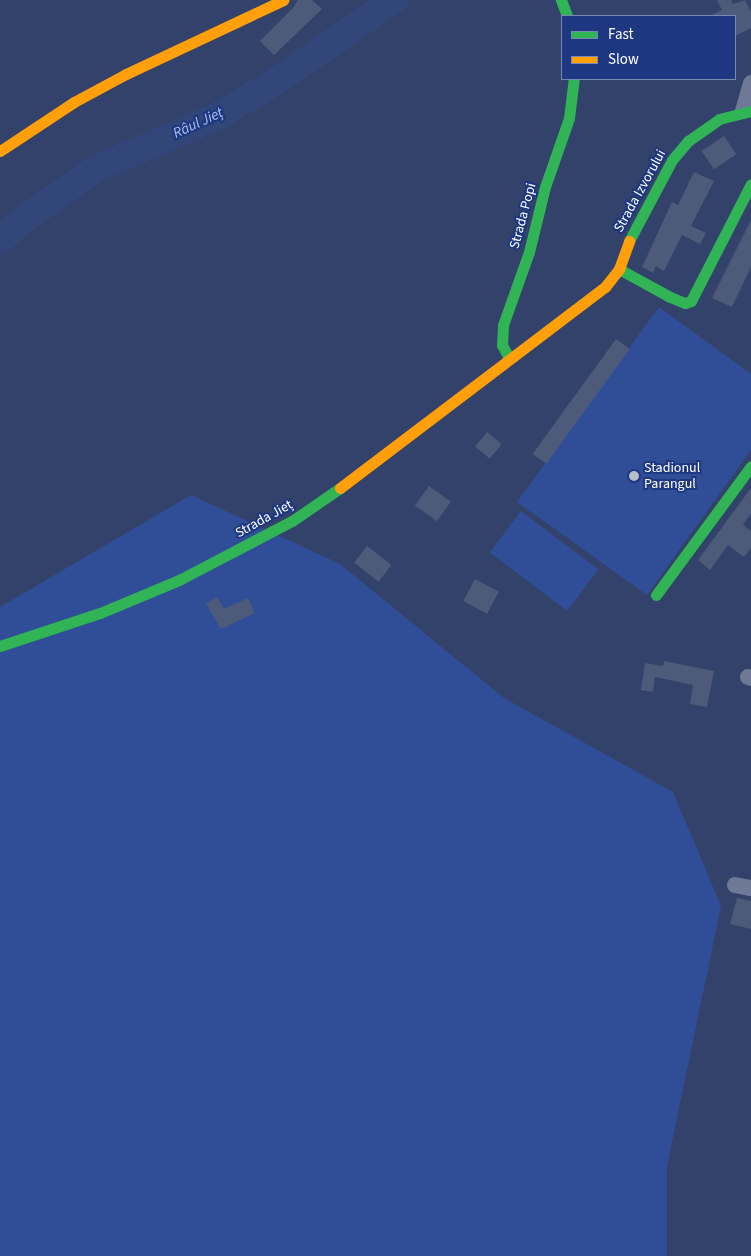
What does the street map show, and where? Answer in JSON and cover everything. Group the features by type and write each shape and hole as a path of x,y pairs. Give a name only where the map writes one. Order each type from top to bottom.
{"street":[{"path":"0,151 74,102 126,74 283,0"},
{"path":"561,0 567,15"},
{"name":"Strada Popi","path":"509,358 502,345 502,326 530,252 545,187 568,118 574,80"},
{"path":"747,111 751,83"},
{"name":"Strada Izvorului","path":"509,358 605,287 619,269 629,240 672,160 688,142 719,119 747,111"},
{"path":"619,269 681,302 691,301 751,184"},
{"name":"Strada Jieț","path":"0,646 100,614 179,580 292,522 348,484 509,358"},
{"path":"656,595 751,466"},
{"path":"735,885 751,888"}],"shaded area":[{"name":"Stadionul Parangul","path":"659,307 751,374 751,450 647,595 517,502"},
{"path":"191,495 340,564 504,698 673,792 721,906 667,1166 667,1256 0,1256 0,607"},
{"path":"521,511 598,569 567,611 490,553"}],"building":[{"path":"298,0 312,0 322,9 274,55 260,41 293,8"},
{"path":"717,0 731,0 733,4 745,0 751,12 751,28 736,36 736,15 711,15 722,10"},
{"path":"724,136 736,154 714,169 702,151"},
{"path":"694,172 714,181 691,226 706,233 700,244 682,235 664,271 656,266 653,273 642,267 672,202 678,205"},
{"path":"751,220 751,267 732,307 712,298"},
{"path":"616,339 630,349 546,464 533,454"},
{"path":"487,432 502,444 490,459 475,447"},
{"path":"429,486 451,502 437,521 415,505"},
{"path":"751,488 751,513 743,525 751,531 751,548 744,557 728,545 710,570 698,560"},
{"path":"367,546 391,565 378,582 354,563"},
{"path":"475,579 499,592 487,614 463,601"},
{"path":"217,597 224,609 248,598 255,613 221,629 206,604"},
{"path":"664,661 714,671 707,707 690,704 693,685 655,677 653,692 641,690 645,663 663,666"},
{"path":"737,898 751,901 751,929 730,924"}],"waterway":[{"name":"Râul Jieț","path":"0,240 24,219 96,169 216,117 275,82 394,0"}],"traffic: fast":[{"path":"561,0 567,15"},
{"path":"509,358 502,345 503,325 529,252 545,187 569,118 574,80"},
{"path":"629,241 672,160 688,141 719,119 751,111"},
{"path":"619,269 670,297 685,303 691,301 751,184"},
{"path":"656,595 751,466"},
{"path":"0,646 100,613 179,580 292,521 340,488"}],"traffic: slow":[{"path":"0,151 74,102 126,74 283,0"},
{"path":"340,488 605,287 619,269 629,241"}],"place":[{"name":"Stadionul Parangul","path":"634,476"}]}
